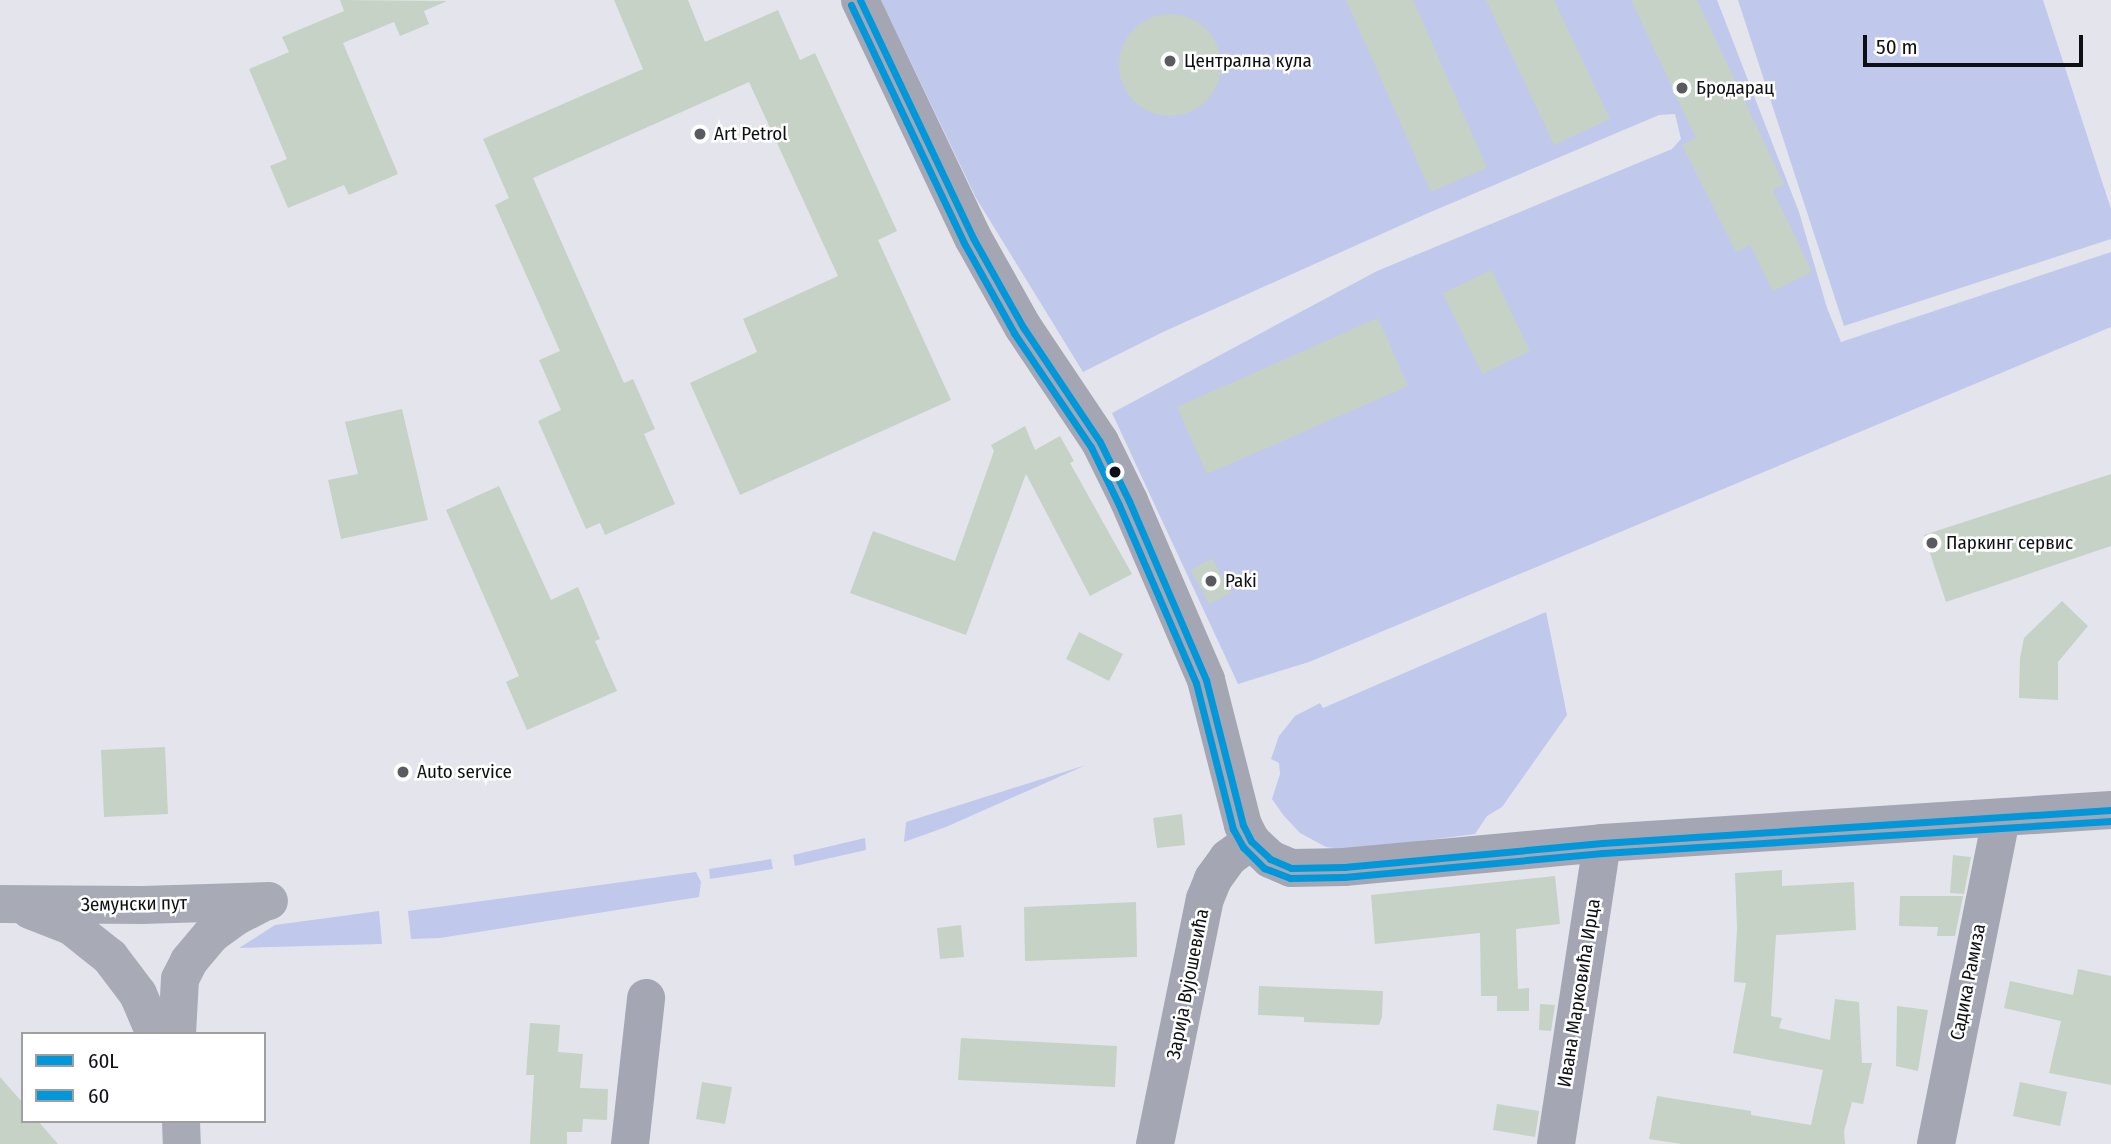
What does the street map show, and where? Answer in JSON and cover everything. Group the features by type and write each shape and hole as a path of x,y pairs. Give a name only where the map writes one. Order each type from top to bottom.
{"main road":[{"name":"Земунски пут","path":"7,904 269,901 235,917 212,934 189,961 180,979 177,1032"},
{"path":"7,904 71,926 103,950 128,977 154,1032"},
{"path":"181,1123 182,1144"}],"street":[{"path":"860,0 973,238 1023,327 1100,442 1192,644 1214,708 1239,811 1251,841 1270,859 1291,867 1344,867 1602,843 2111,810"},
{"name":"Садика Рамиза","path":"1936,1144 2001,819"},
{"name":"Зарија Вујошевића","path":"1155,1144 1205,899 1213,879 1228,858 1251,841"},
{"name":"Ивана Марковића Ирца","path":"1556,1144 1602,843"},
{"path":"630,1144 646,998"}],"shaded area":[{"path":"881,0 1717,0 1799,212 1827,308 1841,342 2111,252 2111,327 1309,662 1238,684 1112,413 1377,271 1672,149 1681,139 1675,114 1659,115 1426,214 1163,332 1083,372 976,198"},
{"path":"1738,0 2043,0 2111,209 2111,239 1844,326"},
{"path":"1546,612 1567,715 1502,807 1487,816 1475,834 1350,850 1326,847 1300,833 1284,816 1272,799 1280,774 1279,763 1271,759 1279,736 1295,716 1320,703 1323,708"},
{"path":"1086,765 946,827 904,842 906,822"},
{"path":"865,838 866,850 795,866 793,855"},
{"path":"771,859 773,869 710,879 709,869"},
{"path":"696,872 701,882 699,897 440,938 411,939 408,911"},
{"path":"379,911 382,944 239,948 275,925"}],"building":[{"path":"340,0 447,1 424,11 429,24 400,36 394,22 343,43 398,174 349,195 344,185 288,208 270,166 287,159 249,69 289,52 282,37 344,11"},
{"path":"614,0 688,0 705,42 778,10 800,60 815,53 897,231 878,240 951,400 740,495 690,383 757,352 743,319 838,276 749,82 533,178 624,383 633,379 655,429 644,434 675,504 605,535 600,523 586,529 538,421 561,410 539,360 560,351 495,205 509,198 483,139 643,69"},
{"path":"1346,0 1413,0 1487,168 1431,192"},
{"path":"1486,0 1554,0 1610,119 1554,145"},
{"path":"1631,0 1697,0 1784,184 1773,190 1812,272 1773,291 1750,245 1736,252 1682,145 1696,138"},
{"name":"Централна кула","path":"1170,14 1189,18 1206,29 1217,46 1221,65 1217,84 1206,101 1189,112 1170,116 1151,112 1134,101 1123,84 1119,65 1123,46 1134,29 1151,18"},
{"path":"1491,270 1530,351 1482,374 1443,293"},
{"path":"1378,318 1408,386 1207,474 1177,407"},
{"path":"402,409 428,520 341,539 328,480 358,474 345,422"},
{"path":"1025,426 1035,450 1060,436 1074,461 1070,463 1132,574 1090,596 1026,474 966,635 850,593 873,531 955,561 994,451 991,445"},
{"path":"2111,474 2111,546 1946,602 1924,535"},
{"path":"499,486 551,600 578,587 600,639 595,641 617,691 527,730 506,682 519,676 446,510"},
{"name":"Paki","path":"1212,558 1231,593 1209,604 1191,570"},
{"path":"2062,601 2088,626 2058,662 2058,700 2019,698 2020,658 2024,638"},
{"path":"1079,632 1123,654 1109,681 1066,659"},
{"path":"165,747 168,814 104,817 101,750"},
{"path":"1182,814 1185,845 1157,848 1153,818"},
{"path":"1953,855 1971,857 1964,894 1950,893"},
{"path":"1782,870 1782,886 1854,882 1856,930 1776,935 1771,1016 1782,1018 1779,1028 1830,1040 1835,999 1859,1002 1862,1063 1872,1063 1863,1104 1852,1102 1844,1131 1845,1144 1682,1144 1649,1139 1657,1096 1751,1111 1751,1115 1811,1125 1823,1070 1733,1053 1746,983 1734,982 1737,929 1735,873"},
{"path":"1555,876 1560,924 1516,929 1518,989 1529,988 1529,1011 1497,1011 1497,996 1481,996 1480,933 1375,944 1371,895"},
{"path":"1900,896 1963,896 1955,936 1937,936 1938,927 1899,926"},
{"path":"1136,902 1137,957 1025,961 1024,907"},
{"path":"961,925 964,957 940,959 937,928"},
{"path":"2078,969 2111,976 2111,1085 2049,1073 2061,1021 2004,1008 2010,981 2073,995"},
{"path":"1259,986 1383,991 1382,1017 1379,1025 1304,1022 1304,1017 1258,1015"},
{"path":"1540,1004 1555,1005 1551,1031 1539,1030"},
{"path":"1897,1006 1928,1010 1918,1071 1896,1066"},
{"path":"530,1023 560,1025 558,1052 583,1054 580,1088 608,1089 607,1120 583,1119 582,1132 567,1132 567,1144 530,1144 534,1075 526,1075"},
{"path":"961,1038 1117,1046 1115,1087 958,1080"},
{"path":"0,1077 21,1101 21,1123 40,1123 58,1144 0,1144"},
{"path":"702,1082 732,1087 725,1124 696,1119"},
{"path":"2020,1082 2067,1092 2060,1126 2013,1116"},
{"path":"1497,1104 1539,1111 1535,1137 1493,1130"}],"transit line":[{"name":"60L","path":"860,0 973,238 1023,327 1100,442 1129,501 1206,680 1243,825 1251,841 1270,859 1291,868 1344,867 1602,843 2111,810"},
{"name":"60","path":"851,5 964,243 1014,333 1091,447 1119,505 1196,683 1233,829 1243,847 1264,868 1290,878 1344,877 1603,853 2111,821"}],"place":[{"name":"Централна кула","path":"1170,61"},
{"name":"Бродарац","path":"1682,88"},
{"name":"Art Petrol","path":"700,134"},
{"name":"Паркинг сервис","path":"1932,543"},
{"name":"Paki","path":"1211,581"},
{"name":"Auto service","path":"403,772"}]}
